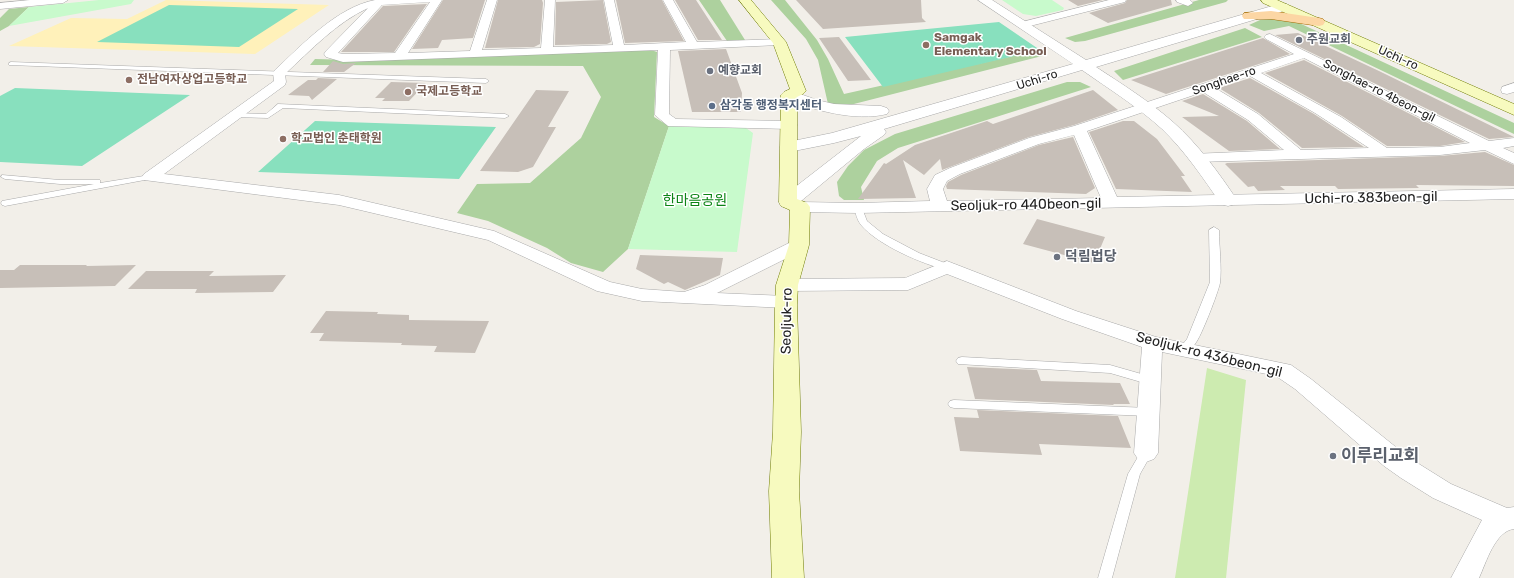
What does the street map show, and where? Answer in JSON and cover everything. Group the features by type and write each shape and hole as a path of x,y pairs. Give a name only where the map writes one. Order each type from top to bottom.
{"main road":[{"name":"Seoljuk-ro","path":"744,0 779,42 795,79 798,91 789,95 796,133 794,204 799,245 787,293 787,432 784,491 788,578"},
{"name":"Uchi-ro","path":"1268,0 1514,110"},
{"path":"1248,16 1271,16 1319,22"}],"street":[{"path":"0,6 63,0"},
{"path":"150,177 280,82 279,73 347,15 366,5 380,1 427,0"},
{"path":"399,57 437,0"},
{"path":"475,54 492,0"},
{"path":"547,51 550,0"},
{"path":"609,0 619,48"},
{"path":"668,0 693,45"},
{"path":"984,0 1078,60 1143,106 1168,126 1197,157 1228,200"},
{"path":"1022,25 1120,0"},
{"name":"Uchi-ro","path":"796,133 892,112 999,92 1078,60 1268,0"},
{"path":"380,1 330,54 343,58 399,57 779,42"},
{"path":"1066,4 1078,11"},
{"name":"Uchi-ro","path":"944,93 1078,60 1283,6"},
{"name":"Songhae-ro 4beon-gil","path":"1270,37 1514,159"},
{"path":"664,46 662,115 673,123 796,133"},
{"name":"Songhae-ro","path":"1143,106 1205,88 1305,54"},
{"path":"1251,72 1322,110 1357,132 1385,153"},
{"path":"1205,88 1253,117 1298,155"},
{"path":"789,95 799,100 837,110 892,112"},
{"name":"Seoljuk-ro 440beon-gil","path":"940,206 935,189 941,178 955,171 1034,141 1079,129 1143,106"},
{"path":"794,204 858,145 878,132 892,112"},
{"name":"Uchi-ro","path":"796,133 834,138 892,112"},
{"name":"Seoljuk-ro 440beon-gil","path":"1079,129 1111,203"},
{"path":"1197,157 1440,151 1514,142"},
{"path":"150,177 339,200 444,224 494,236 604,287 642,295 680,298 787,293 908,284 947,267"},
{"name":"Uchi-ro 383beon-gil","path":"1228,200 1429,197 1514,194"},
{"name":"Seoljuk-ro 440beon-gil","path":"794,204 858,208 1228,200"},
{"path":"680,298 712,289 799,245"},
{"name":"Seoljuk-ro 436beon-gil","path":"947,267 1069,315 1153,343 1283,370 1304,384 1383,451 1410,471 1442,491 1509,519"},
{"path":"1146,453 1149,412 1148,380 1153,343"},
{"path":"1465,578 1489,529 1509,519"}],"lane":[{"path":"11,64 486,81"},
{"path":"234,115 268,116 281,106 505,116"},
{"path":"5,203 47,197 150,177"},
{"path":"5,178 60,182 115,183"},
{"path":"47,197 60,182"},
{"path":"858,208 863,222 874,232 929,261 947,267"},
{"path":"1184,349 1192,341 1212,293 1215,282 1214,230"},
{"path":"962,361 1110,369 1148,380"},
{"path":"954,404 1149,412"},
{"path":"1105,578 1134,474 1146,453"}],"green space":[{"path":"99,0 134,0 131,4 9,26 29,7"},
{"path":"699,0 720,0 745,40 727,41"},
{"path":"771,0 785,0 817,40 828,59 844,94 1040,50 1042,56 846,106 828,104 818,60 806,39"},
{"path":"1002,0 1052,0 1064,8 1063,10 1036,16 1023,14"},
{"path":"1199,0 1228,0 1226,2 1085,41 1075,42 1065,38"},
{"path":"169,5 298,9 239,47 97,42"},
{"path":"29,7 9,26 0,31 0,18 9,9"},
{"path":"1271,19 1297,22 1514,123 1514,134 1289,26 1264,31 1249,25 1260,20"},
{"path":"999,22 1040,50 883,87 845,37"},
{"path":"1245,28 1262,37 1123,80 1114,71"},
{"path":"648,49 657,52 654,117 669,126 628,249 603,272 571,263 547,248 488,221 457,213 477,184 530,183 581,138 601,97 583,66 310,65 315,59 353,60"},
{"path":"1067,82 1080,82 1091,87 898,148 877,161 861,187 864,200 844,200 839,196 837,182 848,166 864,150 895,134"},
{"path":"15,88 190,95 82,166 0,162 0,96"},
{"path":"315,121 496,127 459,179 258,172"},
{"name":"한마음공원","path":"669,126 746,128 753,133 737,252 628,249"},
{"path":"1207,368 1246,380 1226,578 1175,578"}],"sand":[{"path":"166,0 329,5 255,54 9,46 71,18 127,19"}],"building":[{"path":"443,0 485,0 473,38 442,40 438,48 412,49"},
{"path":"498,0 542,0 540,44 534,47 485,48"},
{"path":"603,0 611,42 607,44 555,45 556,2"},
{"path":"616,0 662,0 684,41 625,43"},
{"path":"675,0 696,0 722,40 698,40"},
{"path":"796,0 921,0 922,18 926,22 823,29"},
{"path":"1068,0 1103,0 1078,6"},
{"path":"1127,0 1171,0 1172,5 1108,23 1089,13 1125,3"},
{"path":"427,4 394,52 341,52 383,6"},
{"path":"1298,33 1514,137 1489,139 1275,35"},
{"path":"839,37 871,80 848,81 819,38"},
{"path":"1263,38 1290,54 1166,94 1131,80"},
{"path":"726,49 742,93 741,112 692,112 678,51"},
{"path":"1304,60 1465,142 1440,146 1387,146 1342,116 1265,73"},
{"path":"333,61 343,64 356,63 344,72 323,72"},
{"path":"318,78 337,79 312,100 309,96 288,95 308,80 316,80"},
{"path":"1250,78 1314,114 1364,147 1302,148 1259,113 1219,88"},
{"path":"391,82 426,83 409,101 382,101 385,98 375,98"},
{"path":"536,90 569,91 548,127 556,127 533,167 518,172 480,171"},
{"path":"1093,90 1118,110 1074,125 1029,137 942,170 940,159 924,175 903,160 916,198 858,199 884,163 886,164 915,145 987,121 993,124"},
{"path":"1203,94 1247,121 1280,149 1229,151 1182,117 1219,116 1182,101"},
{"path":"1123,121 1134,121 1157,139 1185,176 1181,176 1192,192 1116,189 1089,132"},
{"path":"1073,137 1095,188 1086,194 947,189 946,186 948,182 961,175 1039,145"},
{"path":"1485,152 1514,165 1514,186 1416,185 1419,188 1338,189 1335,186 1280,186 1285,190 1258,191 1254,186 1248,187 1225,164 1440,156"},
{"path":"1037,219 1105,237 1094,263 1023,244"},
{"path":"640,255 723,258 720,275 685,290 668,282 664,284 636,269"},
{"path":"20,265 136,265 115,286 0,288 0,270 14,270"},
{"path":"146,271 214,271 209,276 286,275 273,292 195,293 197,289 128,289"},
{"path":"326,311 378,312 377,314 409,315 409,320 489,321 475,353 434,352 437,346 401,345 402,343 319,341 324,333 310,333"},
{"path":"967,367 1037,370 1041,381 1120,383 1130,404 1113,404 1114,405 975,399"},
{"path":"977,410 1118,416 1131,448 1039,444 1042,455 960,451 954,417 979,418"}],"place":[{"name":"주원교회","path":"1299,40"},
{"name":"Samgak Elementary School","path":"926,45"},
{"name":"예향교회","path":"710,71"},
{"name":"전남여자상업고등학교","path":"129,80"},
{"name":"국제고등학교","path":"408,92"},
{"name":"삼각동 행정복지센터","path":"712,106"},
{"name":"학교법인 춘태학원","path":"283,139"},
{"name":"덕림법당","path":"1057,257"},
{"name":"이루리교회","path":"1333,456"}]}
